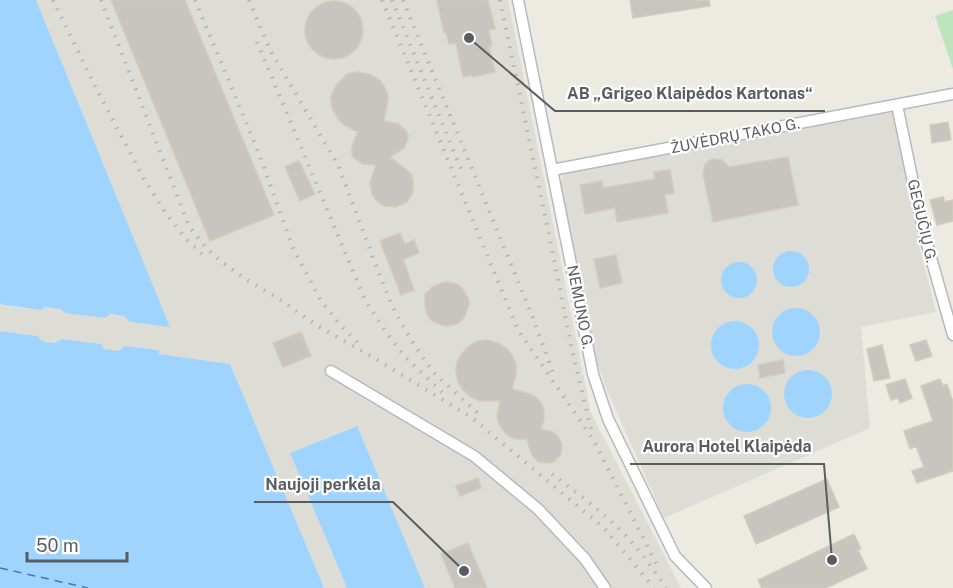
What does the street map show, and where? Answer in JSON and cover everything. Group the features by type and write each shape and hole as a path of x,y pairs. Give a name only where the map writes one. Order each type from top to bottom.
{"street":[{"name":"NEMUNO G.","path":"518,0 593,374 608,418 675,556 706,588"},
{"name":"ŽUVĖDRŲ TAKO G.","path":"552,170 953,94"},
{"name":"GEGUČIŲ G.","path":"897,105 922,230 953,335"},
{"path":"330,371 474,456 538,509 585,559 605,588"}],"shaded area":[{"path":"36,0 508,0 591,413 681,588 425,588 356,426 290,453 347,588 324,588 229,364 158,354 159,350 125,346 119,351 42,341 38,336 0,331 0,303 3,306 40,310 46,307 124,316 130,322 169,326"},
{"path":"894,112 918,241 936,312 861,327 870,428 664,518 607,390 595,357 560,185 562,178 566,173"}],"green space":[{"path":"953,10 953,69 935,16"}],"water":[{"path":"0,0 36,0 170,327 130,322 124,316 110,314 105,318 65,313 61,309 46,307 41,310 0,303"},
{"path":"791,251 804,256 809,269 804,282 791,287 778,282 773,269 778,256"},
{"path":"739,262 752,267 757,280 752,293 739,298 726,293 721,280 726,267"},
{"path":"796,308 813,315 820,332 813,349 796,356 779,349 772,332 779,315"},
{"path":"735,321 752,328 759,345 752,362 735,369 718,362 711,345 718,328"},
{"path":"0,331 38,336 42,341 55,343 62,339 101,344 104,349 119,351 125,346 159,350 159,354 230,364 324,588 0,588"},
{"path":"808,370 825,377 832,394 825,411 808,418 791,411 784,394 791,377"},
{"path":"747,384 764,391 771,408 764,425 747,432 730,425 723,408 730,391"},
{"path":"357,426 425,588 347,588 290,453"}],"building":[{"path":"111,0 185,0 274,215 210,241"},
{"path":"437,0 488,0 495,29 489,30 492,46 489,47 495,72 463,77 456,43 449,44 446,33 444,33"},
{"path":"630,0 709,0 710,6 633,18"},
{"path":"334,1 350,6 358,14 363,30 358,46 350,54 334,59 318,54 310,46 305,30 310,14 318,6"},
{"path":"357,72 370,74 381,81 388,99 384,121 399,124 408,135 404,148 390,157 411,174 413,192 407,202 396,207 384,206 375,199 370,182 376,165 363,164 355,159 352,155 352,146 358,132 344,125 332,109 331,97 336,85 347,74"},
{"path":"948,122 951,140 932,143 930,125"},
{"path":"788,157 798,205 713,222 703,173 705,164 712,159 717,159 722,160 729,167"},
{"path":"299,161 315,194 300,201 285,167"},
{"path":"670,170 674,193 665,195 668,213 617,222 615,208 585,214 580,185 602,181 603,188 655,179 654,172"},
{"path":"943,197 945,202 953,200 953,221 937,225 930,200"},
{"path":"400,233 405,244 414,240 419,253 403,259 414,290 401,295 380,241"},
{"path":"616,255 622,283 600,288 594,259"},
{"path":"445,282 457,284 462,288 469,304 462,320 457,324 445,326 429,318 425,307 425,294 434,286"},
{"path":"301,332 311,356 283,367 273,343"},
{"path":"488,340 506,348 512,355 516,364 516,374 512,389 530,394 542,404 544,419 541,429 553,432 562,444 561,454 554,462 538,462 531,453 527,439 516,439 503,430 497,416 500,401 480,401 471,397 458,382 457,362 462,353 478,341"},
{"path":"926,340 932,356 916,361 910,345"},
{"path":"882,345 890,378 874,381 867,349"},
{"path":"783,360 785,373 760,378 758,365"},
{"path":"905,379 912,398 900,403 898,398 891,400 886,385"},
{"path":"940,379 943,386 947,384 953,402 953,471 917,483 912,471 924,467 916,446 910,449 904,431 933,421 921,386"},
{"path":"478,478 481,488 460,496 456,486"},
{"path":"827,479 839,507 756,544 744,516"},
{"path":"854,534 861,549 858,550 867,569 826,588 762,588 758,580"},
{"path":"468,543 487,588 455,588 441,554"}],"ferry route":[{"path":"0,568 88,588"}],"railway":[{"path":"53,0 144,179 167,215 186,239 203,255"},
{"path":"101,0 189,226 206,248 247,280 318,326 471,417 604,528 654,588"},
{"path":"195,0 256,146 293,248 321,301 359,344"},
{"path":"249,0 270,50 338,165 395,312 433,372 482,417"},
{"path":"382,0 518,330 594,441 658,567"},
{"path":"392,0 463,174"},
{"path":"403,0 535,323 553,373"},
{"path":"500,0 571,346 592,433"},
{"path":"257,42 365,300 406,358 443,393"},
{"path":"552,474 618,528 632,542 666,588"}],"place":[{"name":"AB „Grigeo Klaipėdos Kartonas“","path":"469,38"},
{"name":"Aurora Hotel Klaipėda","path":"832,560"},
{"name":"Naujoji perkėla","path":"464,571"}]}
